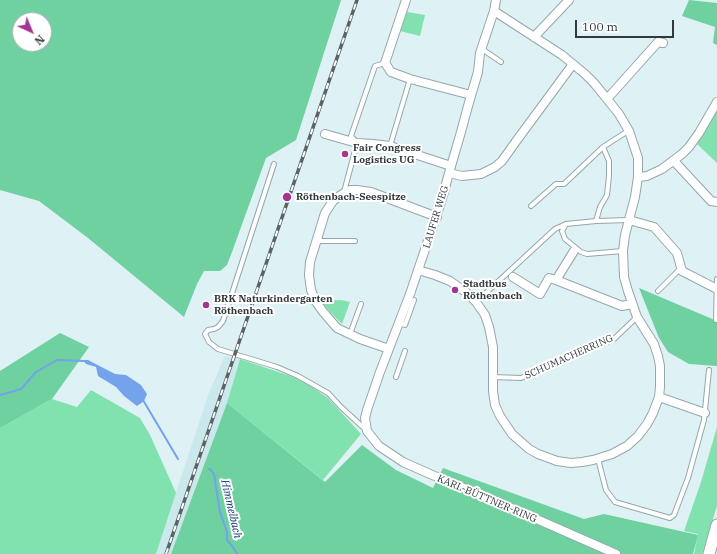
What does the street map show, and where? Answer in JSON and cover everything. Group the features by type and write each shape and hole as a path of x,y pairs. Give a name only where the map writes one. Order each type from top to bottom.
{"main road":[{"path":"709,554 717,525"}],"street":[{"path":"406,0 384,63 391,72 410,80 471,95"},
{"name":"LAUFER WEG","path":"367,430 365,418 367,410 437,217 478,72 481,49 494,11 496,0"},
{"path":"534,37 569,0"},
{"path":"418,270 435,275 467,292 485,315 491,333 493,346 492,377 496,405 500,416 512,434 529,448 538,454 557,461 571,463 598,459 627,446 638,436 647,424 659,398 661,377 658,356 654,344 637,317 624,277 623,251 625,235 635,197 638,177 638,158 629,130 619,114 594,83 573,64 562,55 494,11"},
{"path":"607,99 658,42 663,43"},
{"path":"324,134 357,143 390,146 450,169 462,176 481,174 495,167 502,161 573,64"},
{"path":"638,177 647,176 662,169 682,154 699,133 717,102"},
{"path":"674,161 711,201 717,202"},
{"path":"389,349 338,328 330,321 313,296 308,275 310,262 326,213 333,201 350,190 357,190 371,192 437,217"},
{"path":"629,220 654,227 677,253 682,271 717,288"},
{"path":"556,280 574,251"},
{"path":"513,277 540,294 549,278 622,306 632,304"},
{"path":"659,398 705,413"},
{"name":"KARL-BÜTTNER-RING","path":"367,430 379,446 403,462 616,554"}],"lane":[{"path":"481,49 501,62"},
{"path":"344,193 357,143 351,136 353,129 375,66 384,63"},
{"path":"390,146 410,80"},
{"path":"531,206 556,184 564,184 603,147 629,130"},
{"path":"596,221 600,207 607,195 609,176 609,161 603,147"},
{"path":"274,164 223,321 218,327 208,330 205,334 209,342 218,349 277,367 298,376 328,393 341,407 367,430"},
{"path":"476,302 555,229 566,224 629,220"},
{"path":"566,224 562,231 565,240 581,252 587,254 623,251"},
{"path":"317,241 355,241"},
{"path":"658,291 681,268"},
{"path":"716,320 717,280"},
{"path":"399,322 405,325 414,300"},
{"path":"350,334 361,304"},
{"name":"SCHUMACHERRING","path":"492,377 520,378 534,373 614,339 637,317"},
{"path":"396,377 405,351"},
{"path":"598,459 606,490 614,502 670,518 674,515 688,478 704,420 709,370"}],"shaded area":[{"path":"225,356 240,359 227,403 171,554 156,554 208,395"}],"green space":[{"path":"0,0 341,0 296,140 266,158 227,265 220,271 204,271 197,284 184,317 88,238 39,201 0,190"},
{"path":"689,0 717,3 717,45 713,43 715,27 682,16"},
{"path":"407,12 425,15 420,36 400,31"},
{"path":"717,109 717,163 697,144"},
{"path":"639,288 717,321 717,366 689,364 668,352 659,338"},
{"path":"341,300 350,302 342,324 321,301"},
{"path":"60,333 89,347 52,399 0,428 0,371"},
{"path":"240,359 305,382 328,398 361,434 323,480 227,403"},
{"path":"91,390 140,418 150,435 176,493 156,554 0,554 0,428 52,399 77,407"},
{"path":"227,403 325,482 362,445 396,470 433,488 443,468 584,519 604,514 698,535 693,554 171,554"},
{"path":"717,427 717,506 702,554 694,554 698,534 684,531 701,482"}],"water":[{"path":"83,360 88,360 115,374 126,375 141,385 147,394 144,401 137,406 124,396 116,387 98,376 96,367 86,364"}],"waterway":[{"name":"Himmelbach","path":"0,395 21,389 36,372 57,360 85,361"},
{"name":"Himmelbach","path":"143,400 178,459"},
{"name":"Himmelbach","path":"209,469 214,474 220,512 227,532 227,540 237,554"}],"railway":[{"path":"166,554 357,0"}],"place":[{"name":"Fair Congress Logistics UG","path":"345,154"},
{"name":"Röthenbach-Seespitze","path":"287,197"},
{"name":"Stadtbus Röthenbach","path":"455,290"},
{"name":"BRK Naturkindergarten Röthenbach","path":"206,305"}]}
